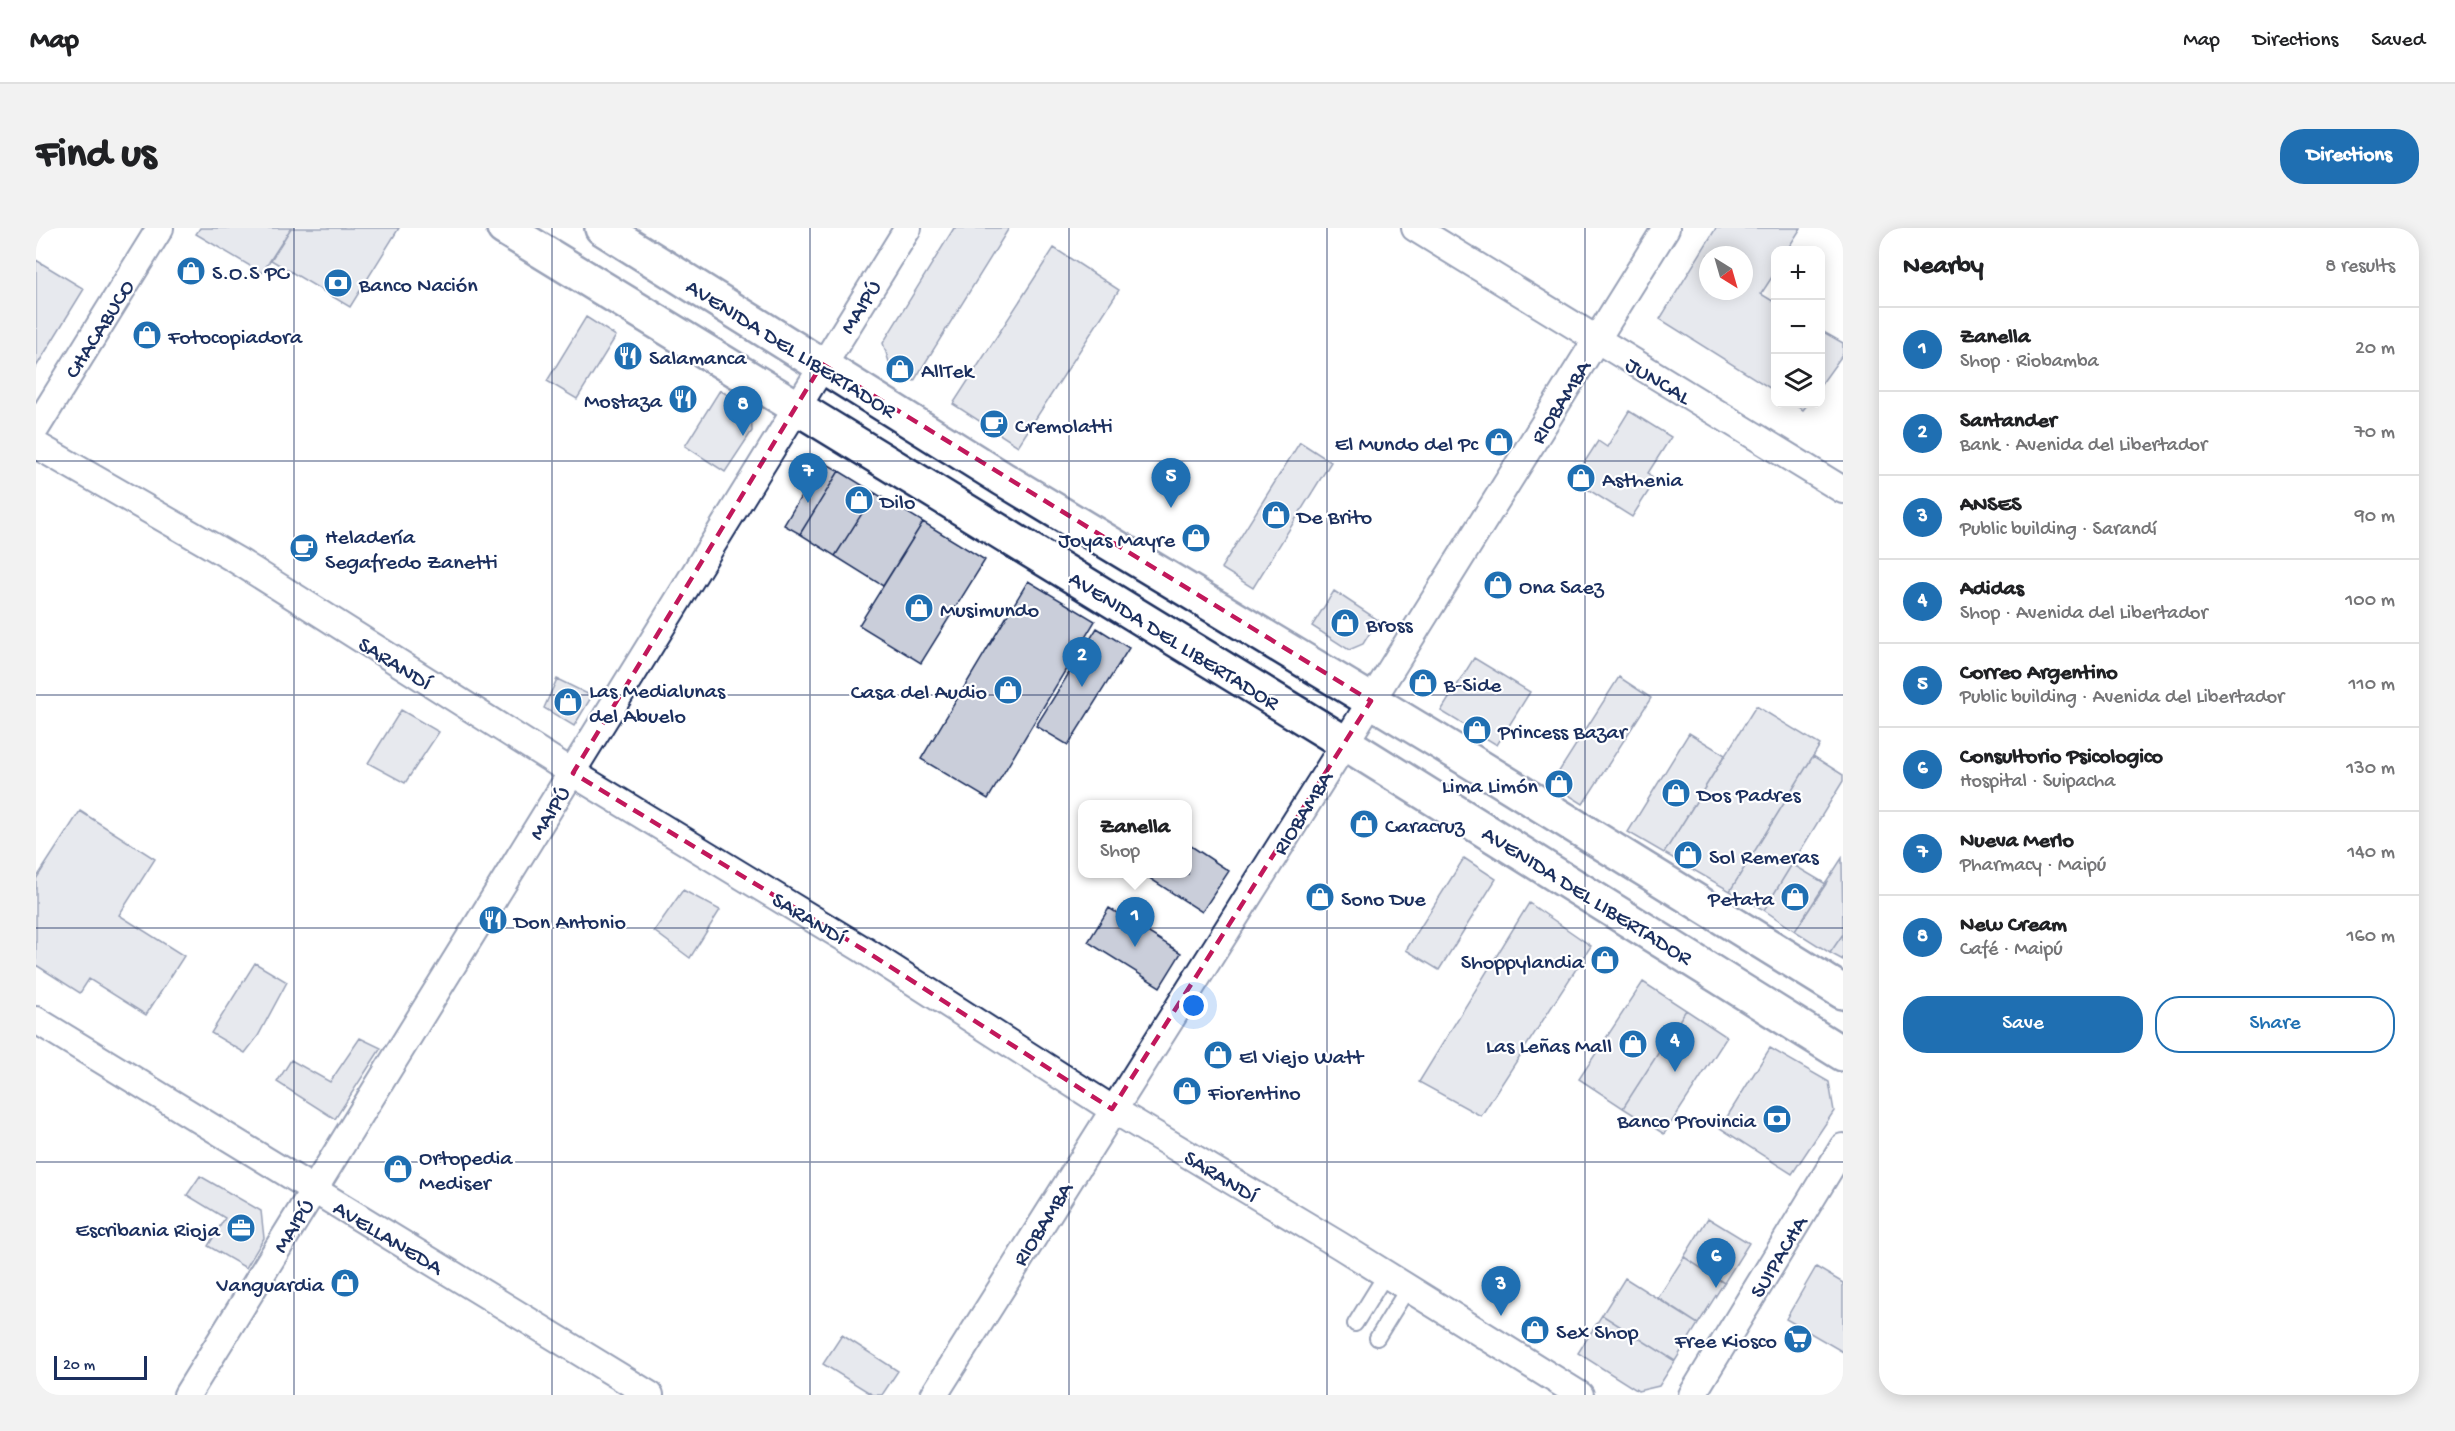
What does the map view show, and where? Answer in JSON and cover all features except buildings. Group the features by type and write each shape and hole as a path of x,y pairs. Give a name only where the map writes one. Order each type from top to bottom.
{"main road":[{"name":"AVENIDA DEL LIBERTADOR","path":"504,228 1345,743 1843,1054"},
{"name":"AVENIDA DEL LIBERTADOR","path":"602,228 986,469 1371,701 1843,992"}],"street":[{"name":"CHACABUCO","path":"36,428 160,228"},
{"name":"MAIPÚ","path":"187,1395 908,228"},
{"name":"JUNCAL","path":"1415,228 1843,490"},
{"name":"RIOBAMBA","path":"934,1395 1666,228"},
{"name":"SARANDÍ","path":"36,445 238,561 573,772 864,950 1112,1109 1386,1274 1580,1395"},
{"name":"AVELLANEDA","path":"36,1020 650,1395"},
{"name":"SUIPACHA","path":"1692,1395 1843,1147"}],"lane":[{"path":"1355,1324 1386,1274"},
{"path":"1377,1338 1408,1288"}],"highlighted area":[{"path":"822,364 1371,701 1112,1109 864,950 573,773"}],"place":[{"name":"S.O.S PC","path":"191,271"},
{"name":"Banco Nación","path":"338,283"},
{"name":"Fotocopiadora","path":"147,335"},
{"name":"Salamanca","path":"628,356"},
{"name":"AllTek","path":"900,369"},
{"name":"Mostaza","path":"683,399"},
{"name":"Cremolatti","path":"994,424"},
{"name":"New Cream","path":"743,436"},
{"name":"El Mundo del Pc","path":"1499,442"},
{"name":"Asthenia","path":"1581,478"},
{"name":"Dilo","path":"859,500"},
{"name":"Nueva Merlo","path":"808,503"},
{"name":"Correo Argentino","path":"1171,508"},
{"name":"De Brito","path":"1276,515"},
{"name":"Joyas Mayre","path":"1196,538"},
{"name":"Heladería Segafredo Zanetti","path":"304,548"},
{"name":"Ona Saez","path":"1498,585"},
{"name":"Musimundo","path":"919,608"},
{"name":"Bross","path":"1345,623"},
{"name":"B-Side","path":"1423,683"},
{"name":"Santander","path":"1082,687"},
{"name":"Casa del Audio","path":"1008,690"},
{"name":"Las Medialunas del Abuelo","path":"568,702"},
{"name":"Princess Bazar","path":"1477,730"},
{"name":"Lima Limón","path":"1559,784"},
{"name":"Dos Padres","path":"1676,793"},
{"name":"Caracruz","path":"1364,824"},
{"name":"Sol Remeras","path":"1688,855"},
{"name":"Sono Due","path":"1320,897"},
{"name":"Petata","path":"1795,897"},
{"name":"Don Antonio","path":"493,920"},
{"name":"Zanella","path":"1135,947"},
{"name":"Shoppylandia","path":"1605,960"},
{"name":"Las Leñas Mall","path":"1633,1044"},
{"name":"El Viejo Watt","path":"1218,1055"},
{"name":"Adidas","path":"1675,1072"},
{"name":"Fiorentino","path":"1187,1091"},
{"name":"Banco Provincia","path":"1777,1119"},
{"name":"Ortopedia Mediser","path":"398,1169"},
{"name":"Escribania Rioja","path":"241,1228"},
{"name":"Vanguardia","path":"345,1283"},
{"name":"Consultorio Psicologico","path":"1716,1288"},
{"name":"ANSES","path":"1501,1316"},
{"name":"Sex Shop","path":"1535,1330"},
{"name":"Free Kiosco","path":"1798,1339"}]}
